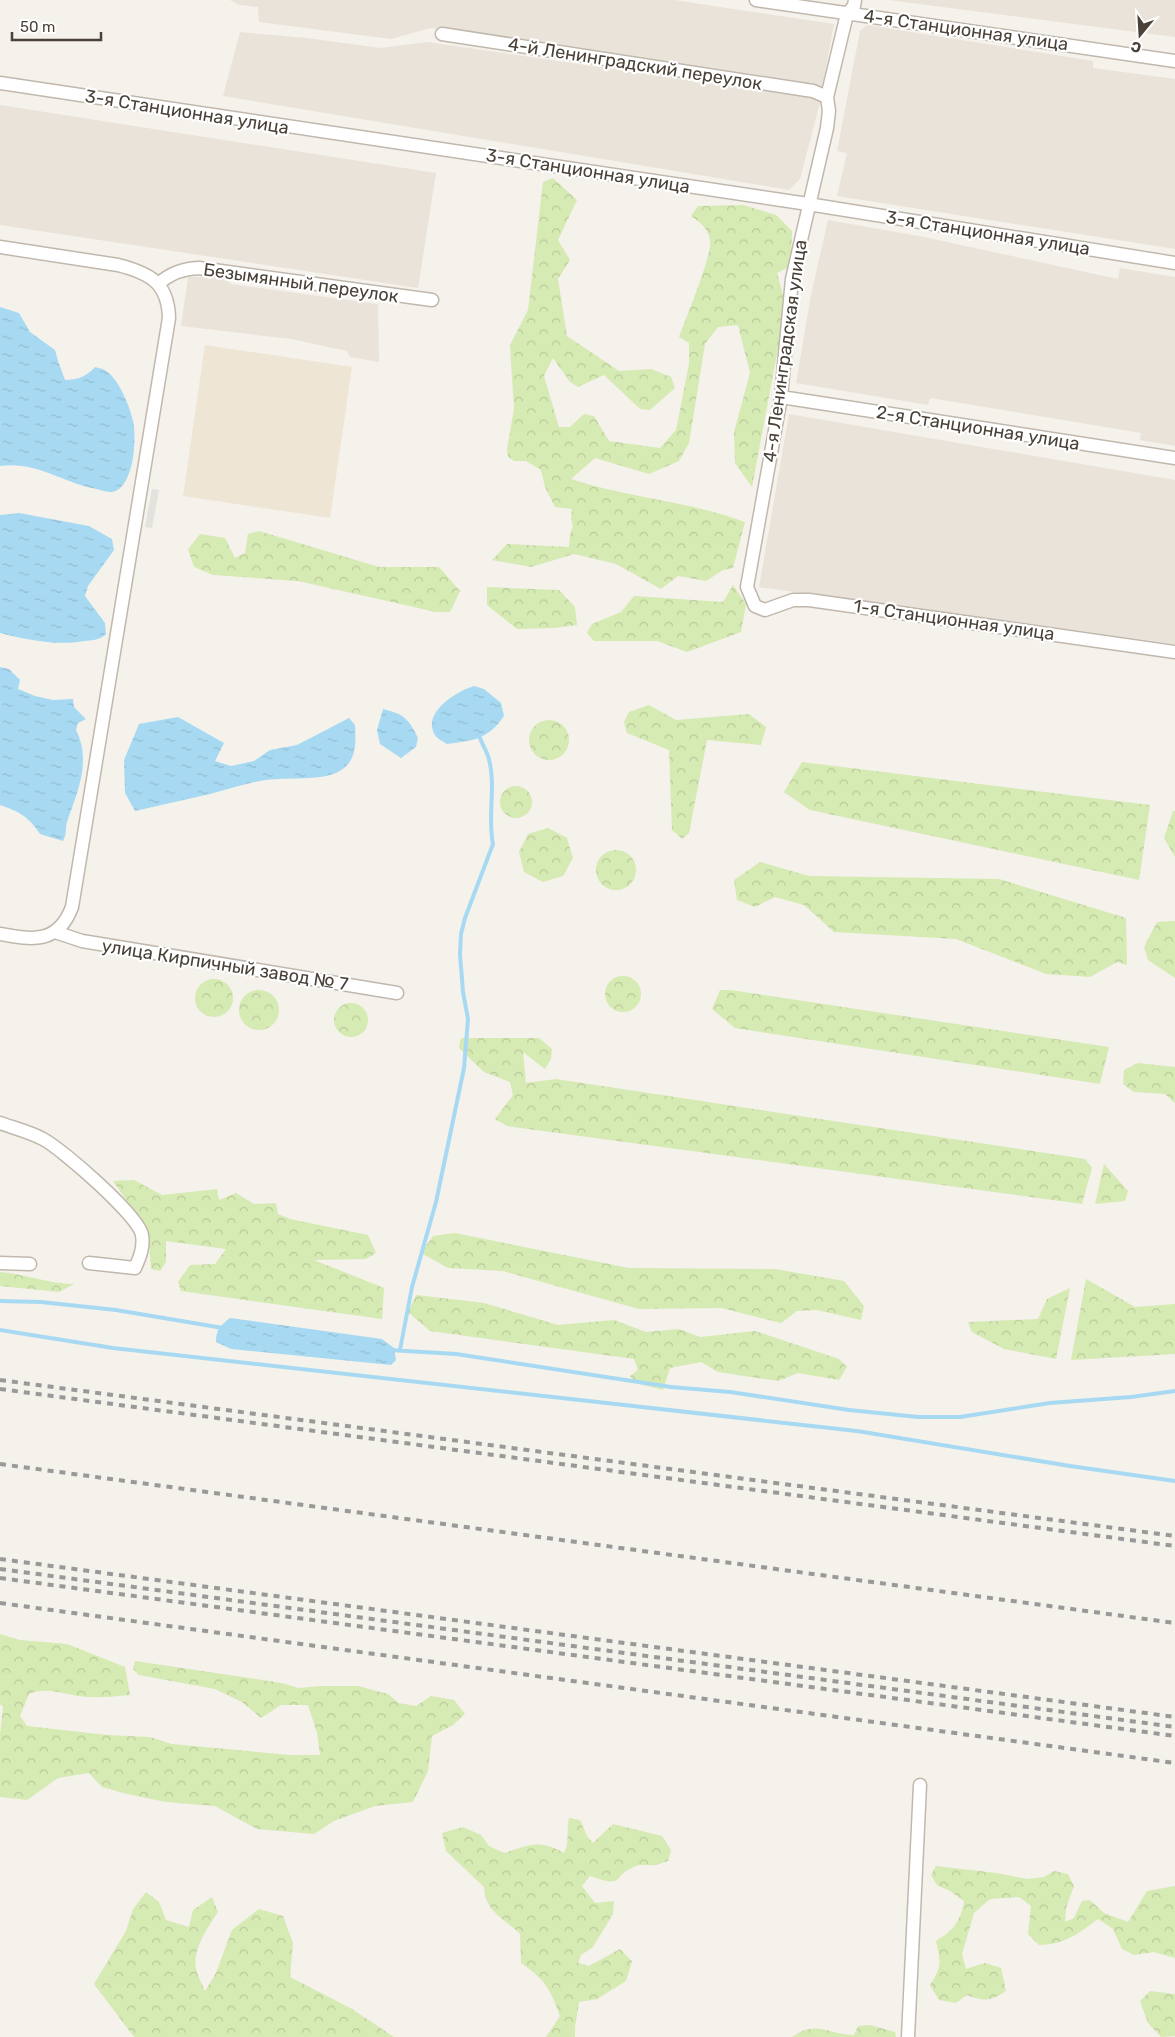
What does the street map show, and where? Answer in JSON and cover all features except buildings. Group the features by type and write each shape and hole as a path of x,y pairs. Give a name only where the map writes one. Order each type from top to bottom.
{"street":[{"name":"4-я Станционная улица","path":"756,0 1175,60"},
{"name":"4-я Ленинградская улица","path":"747,588 781,397 792,279 827,128 829,111 827,97 847,14 854,6 855,0"},
{"name":"4-й Ленинградский переулок","path":"442,34 813,91 827,97"},
{"name":"3-я Станционная улица","path":"0,83 808,204 1175,263"},
{"path":"0,248 118,265 135,270 150,276 158,284 166,295 169,306 168,329 72,906 66,920 55,932 43,937 29,939 0,934"},
{"name":"Безымянный переулок","path":"158,284 168,276 183,269 199,268 432,300"},
{"name":"2-я Станционная улица","path":"781,397 1175,458"},
{"name":"1-я Станционная улица","path":"747,588 755,606 765,610 793,600 809,600 1175,652"},
{"name":"улица Кирпичный завод № 7","path":"55,932 82,941 397,994"},
{"path":"0,1123 44,1139 97,1182 137,1223 142,1235 142,1254 135,1268 88,1263"},
{"path":"0,1263 30,1264"},
{"path":"908,2037 920,1785"}],"shaded area":[{"path":"230,0 674,0 834,24 822,88 779,78 431,28 391,39 259,22 258,7 239,5"},
{"path":"888,0 1175,0 1175,37"},
{"path":"867,25 1093,61 1093,68 1175,79 1175,249 837,196 847,153 837,151 860,31"},
{"path":"240,32 381,48 427,42 821,99 800,179 789,190 223,96"},
{"path":"0,105 436,173 418,288 0,225"},
{"path":"828,220 924,237 1118,279 1120,268 1175,277 1175,446 1140,440 1141,433 930,398 928,405 796,383 811,295"},
{"path":"230,276 230,284 378,304 379,362 350,357 347,351 291,339 181,326 188,277"},
{"path":"205,345 352,367 330,518 183,496"},
{"path":"789,414 1175,480 1175,644 759,587"},
{"path":"152,489 159,490 152,528 145,527"}],"green space":[{"path":"553,178 577,200 558,240 570,260 558,279 567,336 619,371 651,369 671,377 675,388 650,410 640,409 604,375 578,387 570,382 553,358 544,376 559,427 570,427 584,414 594,416 609,441 660,448 676,430 689,364 689,343 679,337 703,272 710,247 710,240 706,229 691,216 698,206 743,205 776,215 792,231 791,266 777,273 786,306 752,487 735,463 734,432 750,373 738,325 718,327 705,344 689,443 679,461 649,474 595,458 571,479 614,491 702,509 745,522 733,568 723,570 706,581 678,576 661,589 616,564 574,554 531,567 492,560 507,544 569,547 573,526 571,519 572,509 555,507 545,487 541,470 526,461 514,461 508,457 507,449 514,409 510,345 528,310 543,182"},
{"path":"259,531 379,567 439,567 460,591 450,612 436,612 298,581 213,575 194,567 188,549 200,534 225,538 235,558 245,553 248,534"},
{"path":"733,585 746,604 741,632 687,652 657,641 594,641 587,633 592,624 621,612 634,596 723,602"},
{"path":"487,587 559,590 575,607 577,625 517,629 487,605"},
{"path":"649,705 676,720 749,714 766,727 761,745 707,740 689,833 682,839 672,830 669,750 627,733 624,722 629,712"},
{"path":"553,720 560,723 566,729 569,740 568,748 560,757 553,760 545,760 538,757 530,748 529,736 532,729 541,721"},
{"path":"802,762 1150,805 1139,880 810,810 784,792"},
{"path":"516,786 522,787 527,791 531,796 531,808 527,813 522,817 516,818 510,817 505,813 501,808 500,802 501,796 505,791 510,787"},
{"path":"1173,811 1175,811 1175,857 1164,838"},
{"path":"548,828 567,838 573,858 563,876 543,882 524,872 519,852 528,834"},
{"path":"616,850 630,856 636,870 630,884 616,890 602,884 596,870 602,856"},
{"path":"760,862 809,876 999,879 1126,918 1127,965 1117,962 1090,977 1046,974 956,939 834,932 804,905 775,897 755,907 737,900 734,880"},
{"path":"1175,921 1175,978 1148,960 1144,947 1157,922"},
{"path":"623,976 630,977 636,981 640,987 640,1001 636,1007 630,1011 623,1012 616,1011 610,1007 606,1001 605,994 606,987 610,981 616,977"},
{"path":"214,979 221,980 227,985 232,991 232,1005 227,1011 221,1016 214,1017 207,1016 201,1011 196,1005 195,998 196,991 201,985 207,980"},
{"path":"263,990 270,993 276,999 279,1010 278,1018 270,1027 263,1030 255,1030 248,1027 240,1018 239,1006 242,999 251,991"},
{"path":"720,990 1109,1047 1100,1084 735,1028 712,1009"},
{"path":"351,1003 358,1004 363,1008 367,1013 367,1027 363,1032 358,1036 351,1037 344,1036 339,1032 335,1027 334,1020 335,1013 339,1008 344,1004"},
{"path":"461,1038 539,1038 552,1049 551,1059 545,1069 523,1052 526,1083 556,1079 1085,1159 1092,1168 1082,1204 507,1126 495,1119 513,1095 510,1082 484,1072 459,1048"},
{"path":"1138,1063 1175,1067 1175,1103 1165,1094 1134,1092 1123,1084 1124,1070"},
{"path":"1104,1164 1128,1191 1125,1201 1095,1204"},
{"path":"134,1180 162,1195 217,1189 219,1200 236,1193 254,1204 276,1203 278,1214 290,1219 368,1235 376,1253 366,1259 314,1260 384,1288 382,1319 181,1291 178,1282 190,1265 215,1264 226,1249 166,1241 166,1262 160,1271 151,1269 148,1231 113,1181"},
{"path":"455,1233 629,1268 775,1269 844,1281 864,1306 861,1320 817,1310 797,1311 781,1323 722,1308 639,1309 503,1271 448,1268 421,1253 433,1236"},
{"path":"0,1272 74,1284 59,1292 0,1286"},
{"path":"1086,1279 1135,1307 1175,1304 1175,1354 1071,1360"},
{"path":"1070,1288 1056,1359 1004,1349 972,1332 968,1322 1038,1319 1047,1299"},
{"path":"416,1295 484,1303 558,1325 614,1320 646,1332 679,1329 700,1337 755,1331 839,1359 847,1367 839,1380 798,1373 778,1381 718,1372 701,1362 670,1368 663,1390 636,1383 630,1376 638,1370 634,1359 430,1331 408,1312"},
{"path":"0,1634 20,1640 67,1644 125,1667 130,1695 82,1697 51,1691 29,1694 20,1716 27,1726 107,1735 150,1737 172,1744 290,1755 320,1755 317,1733 308,1705 281,1705 261,1718 242,1702 215,1689 139,1675 133,1669 135,1661 282,1683 298,1688 358,1686 388,1694 399,1703 416,1706 431,1696 454,1700 465,1714 453,1725 432,1736 428,1771 413,1802 375,1806 334,1821 314,1834 257,1829 215,1806 166,1802 127,1794 102,1787 89,1773 58,1778 27,1800 0,1797 0,1735 3,1707 0,1704"},
{"path":"569,1818 580,1820 587,1836 593,1843 613,1824 662,1836 671,1850 668,1861 657,1865 636,1866 614,1881 590,1876 582,1886 595,1903 614,1901 613,1914 593,1947 581,1955 578,1963 589,1966 620,1949 632,1961 626,1981 597,1999 579,2002 575,2037 546,2037 560,2016 550,1991 536,1975 521,1963 520,1934 496,1914 488,1903 484,1887 446,1851 442,1833 463,1827 481,1835 489,1846 504,1853 528,1846 541,1845 564,1853 567,1845"},
{"path":"936,1866 996,1873 1027,1879 1044,1877 1054,1871 1068,1874 1074,1886 1066,1908 1065,1922 1074,1918 1082,1901 1090,1900 1104,1913 1128,1922 1147,1891 1175,1886 1175,1958 1154,1952 1134,1955 1122,1949 1113,1929 1098,1919 1064,1940 1039,1945 1028,1934 1031,1906 1019,1897 990,1899 974,1913 962,1954 966,1969 985,1963 1001,1968 1006,1991 996,1997 987,1999 978,1999 967,1995 956,2003 939,2000 930,1985 937,1973 939,1964 936,1941 955,1925 961,1914 964,1901 937,1885 931,1875"},
{"path":"146,1892 159,1902 166,1920 189,1927 193,1910 212,1897 218,1912 202,1939 195,1962 205,1991 216,1973 232,1930 259,1909 283,1916 293,1943 290,1977 352,2009 394,2037 134,2037 94,1984 126,1931 133,1909"},
{"path":"1150,1991 1175,1994 1175,2036 1161,2037 1148,2023 1140,2001"},
{"path":"870,2025 895,2032 896,2037 792,2037 809,2029 816,2028 854,2035 858,2026"}],"water":[{"path":"0,307 19,313 30,332 55,350 65,380 82,377 95,367 105,370 115,380 129,408 134,429 132,462 125,482 119,489 106,492 25,466 0,466"},
{"path":"19,513 89,526 112,539 114,550 88,586 85,596 105,623 106,634 104,636 94,640 53,643 0,633 0,515"},
{"path":"0,667 9,669 20,680 18,689 35,696 53,700 73,699 74,707 86,719 78,723 76,730 81,742 83,765 63,841 40,834 23,815 0,805"},
{"path":"474,686 484,689 501,703 504,716 492,730 480,738 447,744 435,735 432,727 433,719 437,711 450,698"},
{"path":"383,709 405,718 412,726 418,738 416,747 401,758 380,744 377,730"},
{"path":"178,717 224,743 215,761 231,766 254,761 270,750 297,745 349,718 355,725 354,752 349,763 344,768 331,775 259,781 135,811 125,793 124,760 139,724"},
{"path":"230,1318 382,1339 394,1348 396,1360 391,1365 231,1349 216,1342 219,1328"}],"waterway":[{"path":"400,1350 412,1287 436,1202 464,1068 468,1019 463,992 460,954 461,934 465,918 493,844 491,833 491,767 480,738"},
{"path":"0,1301 41,1302 116,1310 223,1328"},
{"path":"0,1330 113,1348 857,1431 1175,1481"},
{"path":"389,1350 456,1354 671,1387 730,1392 849,1410 918,1417 960,1417 1050,1403 1131,1397 1175,1391"}],"railway":[{"path":"0,1380 1175,1536"},
{"path":"0,1389 1175,1546"},
{"path":"0,1464 1175,1623"},
{"path":"0,1559 1175,1717"},
{"path":"0,1569 1175,1727"},
{"path":"0,1578 1175,1736"},
{"path":"0,1603 1175,1763"}]}
